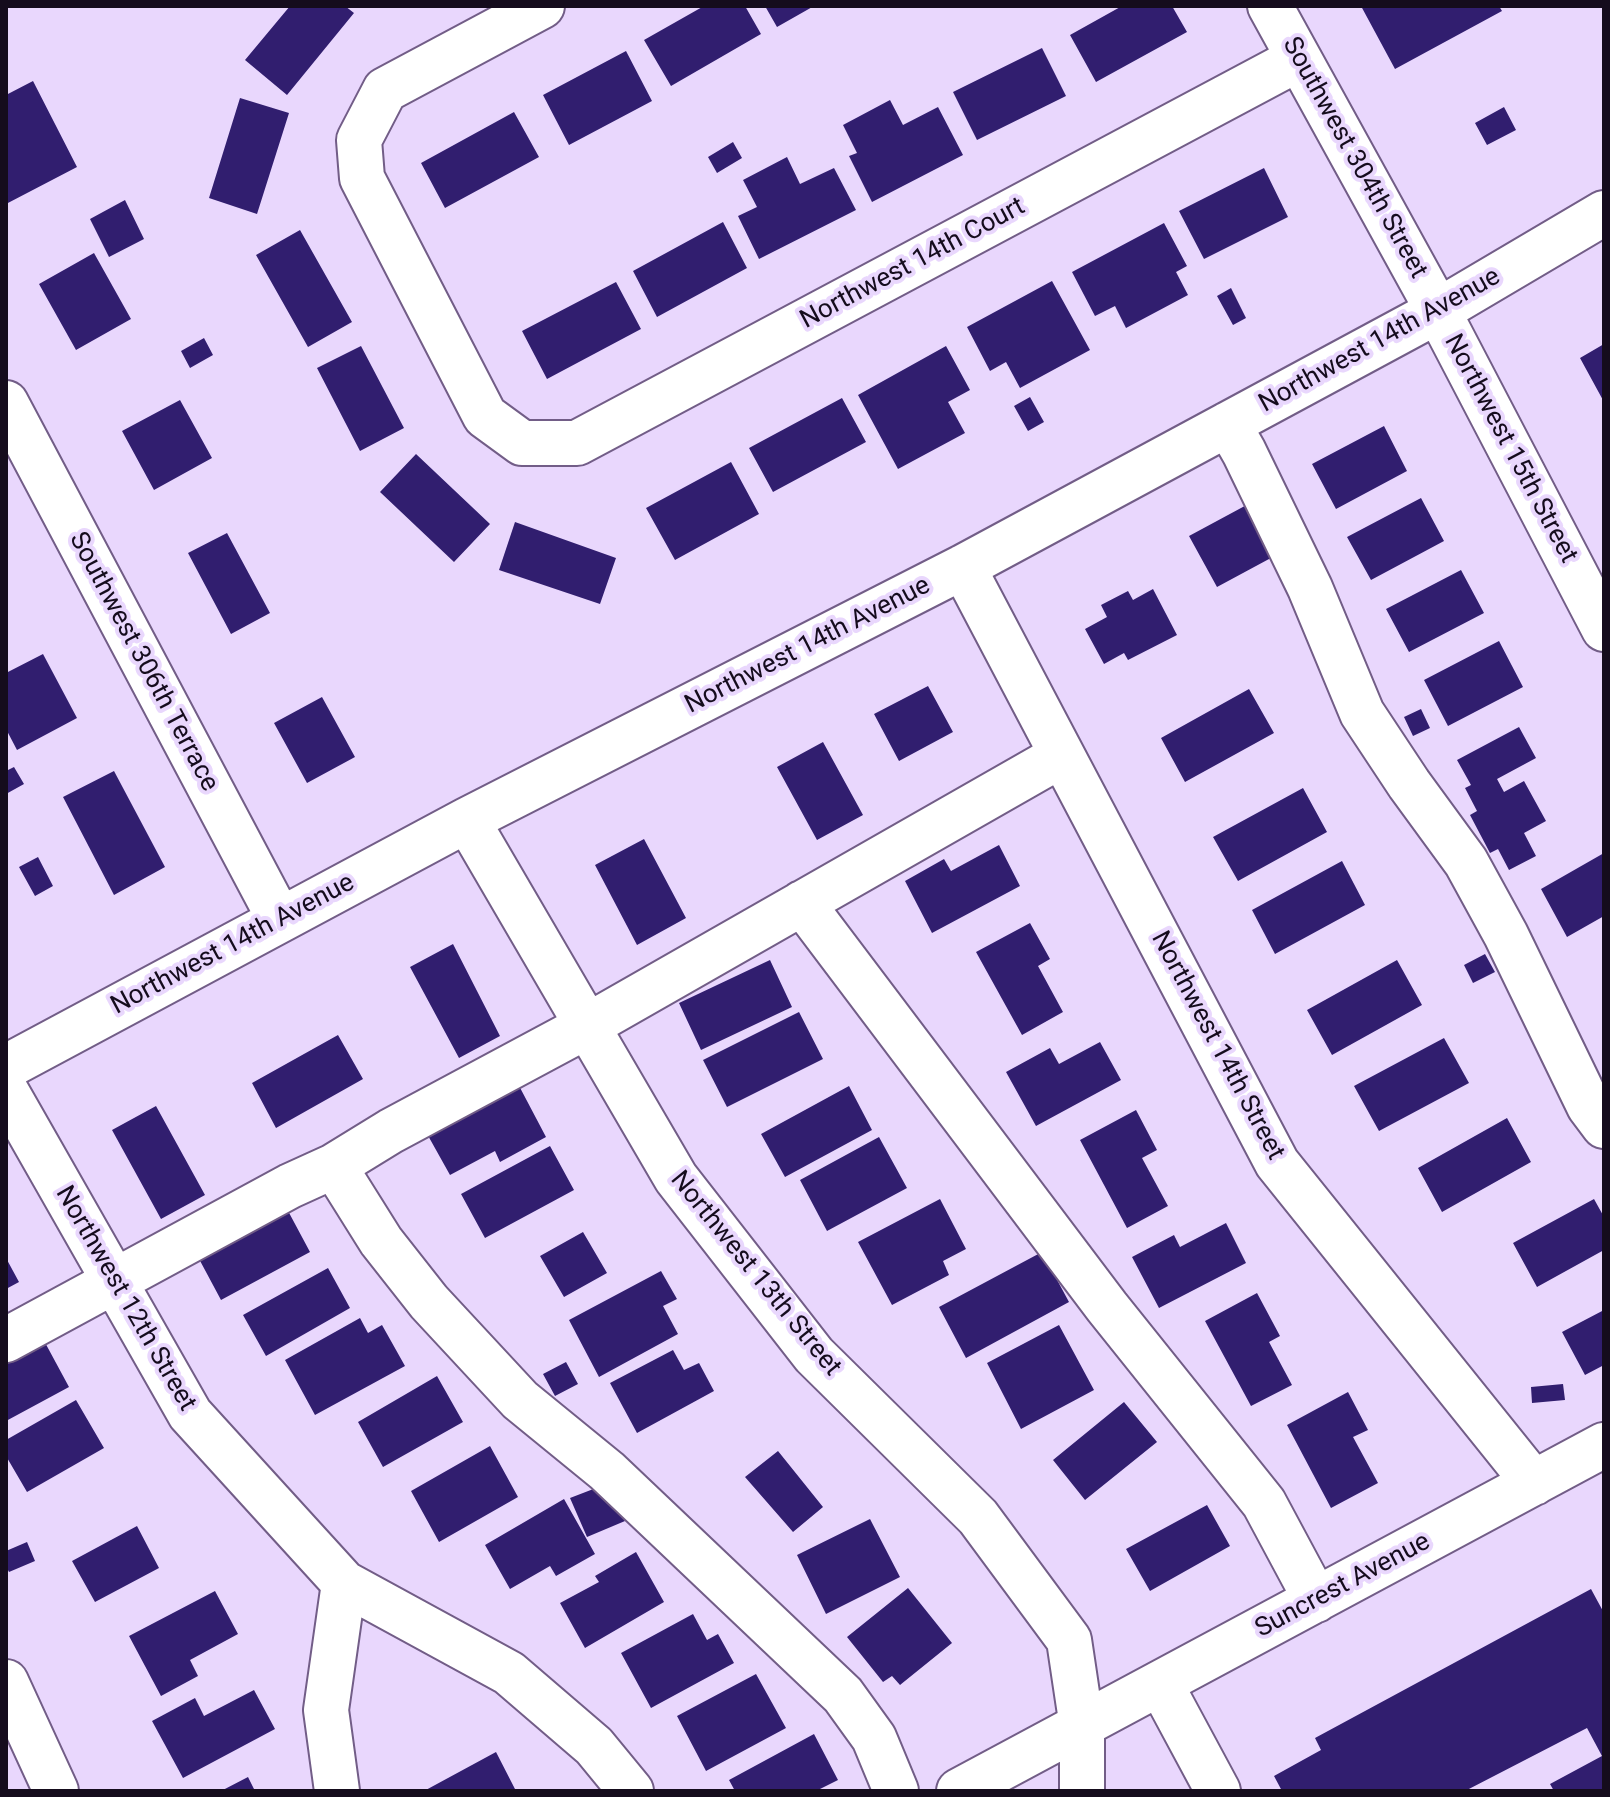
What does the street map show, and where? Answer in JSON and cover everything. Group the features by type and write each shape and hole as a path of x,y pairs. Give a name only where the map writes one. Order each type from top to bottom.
{"street":[{"name":"Northwest 14th Court","path":"542,6 385,90 359,140 362,178 485,416 522,443 577,443 1298,59"},
{"name":"Southwest 304th Street","path":"1270,6 1438,311"},
{"name":"Northwest 14th Avenue","path":"6,1067 467,820 963,567 1438,311 1604,213"},
{"name":"Northwest 15th Street","path":"1438,311 1604,629"},
{"name":"Southwest 306th Terrace","path":"6,403 280,920"},
{"path":"1228,424 1310,588 1362,713 1466,862 1506,935 1589,1106 1604,1126"},
{"name":"Northwest 14th Street","path":"963,567 1277,1163 1534,1483"},
{"path":"6,1340 290,1186 334,1166 391,1131 587,1026 1062,755"},
{"name":"Northwest 13th Street","path":"467,820 676,1178 814,1355 978,1517 1069,1640 1082,1727 1082,1791"},
{"path":"802,903 1107,1307 1264,1503 1316,1600"},
{"name":"Northwest 12th Street","path":"6,1091 190,1414 344,1583 509,1673 594,1746 631,1791"},
{"path":"334,1166 381,1241 429,1302 520,1400 607,1471 843,1695 874,1738 896,1791"},
{"name":"Suncrest Avenue","path":"1082,1727 1604,1445"},
{"path":"337,1791 326,1710 344,1583"},
{"path":"6,1682 56,1791"},
{"path":"1161,1685 1218,1791"},
{"path":"959,1791 1082,1727"}],"building":[{"path":"290,6 345,6 354,13 287,95 245,60"},
{"path":"704,6 745,6 761,34 671,86 644,40"},
{"path":"765,6 814,6 777,27"},
{"path":"1122,6 1172,6 1187,32 1096,82 1070,35"},
{"path":"1361,6 1499,6 1502,11 1395,69"},
{"path":"1042,48 1066,96 977,140 953,92"},
{"path":"626,51 652,101 569,145 543,95"},
{"path":"33,81 77,167 6,204 6,95"},
{"path":"240,98 289,113 257,214 209,198"},
{"path":"890,100 903,125 938,107 963,155 872,202 849,156 857,153 843,125"},
{"path":"1504,107 1516,130 1487,145 1475,123"},
{"path":"514,112 539,157 445,208 421,163"},
{"path":"733,142 742,158 717,173 708,157"},
{"path":"787,157 800,184 834,168 856,210 759,259 738,216 757,207 743,180"},
{"path":"1264,168 1288,217 1204,259 1179,211"},
{"path":"125,200 144,239 109,257 90,219"},
{"path":"723,222 747,268 657,317 633,271"},
{"path":"1164,223 1187,266 1176,272 1188,295 1126,328 1115,306 1095,316 1072,272"},
{"path":"300,230 352,322 308,347 256,255"},
{"path":"94,253 131,319 76,350 39,284"},
{"path":"1052,281 1090,350 1020,388 1006,362 990,371 967,327"},
{"path":"616,282 641,329 547,379 522,331"},
{"path":"1231,288 1246,318 1233,325 1217,296"},
{"path":"204,338 213,355 190,368 181,351"},
{"path":"1604,344 1604,402 1580,358"},
{"path":"361,346 404,428 360,451 317,368"},
{"path":"946,346 970,390 948,402 965,433 898,469 858,395"},
{"path":"1030,397 1044,422 1028,431 1014,406"},
{"path":"842,398 866,442 773,492 749,448"},
{"path":"180,400 212,458 154,490 122,431"},
{"path":"1384,426 1407,471 1336,509 1312,464"},
{"path":"416,454 490,524 454,562 380,492"},
{"path":"731,462 759,514 675,560 646,508"},
{"path":"1421,498 1444,541 1371,580 1347,537"},
{"path":"1254,501 1282,552 1217,587 1189,536"},
{"path":"515,522 616,558 600,604 499,570"},
{"path":"227,533 270,613 231,634 188,553"},
{"path":"1461,570 1484,613 1409,652 1386,609"},
{"path":"1153,589 1177,635 1128,660 1124,653 1104,664 1085,629 1107,617 1101,605 1128,591 1133,600"},
{"path":"1499,641 1523,687 1448,726 1424,680"},
{"path":"43,654 77,718 17,750 6,729 6,673"},
{"path":"928,686 953,732 899,761 874,714"},
{"path":"1249,689 1274,733 1185,782 1161,738"},
{"path":"322,697 355,757 307,783 274,723"},
{"path":"1421,709 1430,728 1413,736 1404,717"},
{"path":"1519,727 1536,758 1497,779 1504,792 1524,781 1546,821 1524,833 1536,856 1509,870 1498,849 1490,853 1470,815 1477,811 1465,788 1471,785 1457,760"},
{"path":"823,742 863,815 817,840 777,767"},
{"path":"14,767 24,784 6,794 6,771"},
{"path":"114,771 165,867 114,895 63,797"},
{"path":"1303,788 1327,832 1238,881 1213,837"},
{"path":"644,839 686,918 637,945 595,865"},
{"path":"999,845 1020,886 932,933 905,881 944,859 951,871"},
{"path":"1604,853 1604,916 1567,937 1541,889"},
{"path":"38,857 53,886 35,896 19,867"},
{"path":"1342,861 1365,905 1275,954 1252,910"},
{"path":"1030,923 1050,959 1038,966 1063,1012 1022,1035 976,952"},
{"path":"453,944 500,1036 459,1058 410,967"},
{"path":"1485,954 1495,972 1473,983 1464,965"},
{"path":"770,960 792,1007 701,1050 679,1003"},
{"path":"1397,960 1422,1005 1332,1055 1307,1010"},
{"path":"799,1012 823,1059 727,1107 703,1060"},
{"path":"338,1035 363,1079 276,1128 252,1083"},
{"path":"1444,1038 1469,1083 1379,1131 1354,1086"},
{"path":"1100,1042 1121,1080 1036,1126 1006,1072 1050,1048 1059,1064"},
{"path":"517,1082 546,1137 500,1162 495,1151 450,1175 426,1132"},
{"path":"849,1086 872,1130 785,1177 761,1134"},
{"path":"156,1106 205,1195 161,1219 112,1130"},
{"path":"1136,1110 1157,1150 1142,1158 1168,1206 1127,1228 1080,1140"},
{"path":"1507,1118 1531,1162 1442,1212 1418,1168"},
{"path":"879,1137 907,1188 827,1231 800,1180"},
{"path":"550,1146 574,1190 485,1238 461,1194"},
{"path":"940,1199 966,1249 943,1261 949,1275 892,1305 858,1242"},
{"path":"1594,1199 1604,1217 1604,1250 1537,1287 1513,1243"},
{"path":"287,1209 310,1252 221,1300 198,1257"},
{"path":"1226,1223 1246,1263 1159,1308 1132,1257 1174,1235 1180,1247"},
{"path":"583,1232 607,1273 564,1297 540,1256"},
{"path":"1042,1252 1069,1302 966,1358 939,1307"},
{"path":"6,1258 19,1282 6,1289"},
{"path":"328,1268 350,1308 266,1356 243,1315"},
{"path":"661,1271 677,1299 663,1306 678,1334 599,1377 569,1320"},
{"path":"1257,1293 1280,1336 1269,1342 1292,1385 1251,1406 1205,1321"},
{"path":"1604,1310 1604,1365 1585,1375 1562,1332"},
{"path":"360,1318 368,1333 382,1325 405,1366 315,1415 285,1360"},
{"path":"1059,1325 1094,1390 1021,1429 987,1363"},
{"path":"42,1337 69,1387 6,1421 6,1357"},
{"path":"673,1350 684,1370 699,1363 714,1391 637,1433 610,1383"},
{"path":"566,1362 578,1384 555,1396 543,1374"},
{"path":"437,1376 463,1422 383,1467 358,1422"},
{"path":"1563,1384 1565,1400 1532,1403 1531,1387"},
{"path":"1348,1392 1368,1430 1353,1437 1378,1483 1331,1508 1287,1425"},
{"path":"76,1400 104,1448 27,1492 6,1456 6,1440"},
{"path":"1124,1402 1157,1442 1085,1500 1053,1460"},
{"path":"490,1446 518,1497 439,1542 411,1491"},
{"path":"778,1451 823,1507 793,1532 745,1477"},
{"path":"609,1483 625,1521 587,1537 570,1498"},
{"path":"564,1499 595,1554 556,1576 550,1566 510,1589 485,1545"},
{"path":"1207,1505 1230,1546 1150,1591 1126,1549"},
{"path":"870,1519 900,1577 826,1614 797,1555"},
{"path":"137,1526 159,1568 95,1602 72,1561"},
{"path":"27,1542 35,1561 9,1572 6,1551"},
{"path":"636,1552 664,1602 585,1648 560,1603 599,1582 595,1576"},
{"path":"908,1588 952,1643 900,1685 892,1676 883,1682 847,1637"},
{"path":"1591,1589 1604,1613 1604,1791 1554,1791 1550,1784 1602,1756 1587,1728 1465,1791 1282,1791 1274,1776 1321,1750 1315,1738"},
{"path":"215,1591 238,1634 190,1660 198,1676 161,1696 129,1636"},
{"path":"693,1614 707,1640 718,1634 734,1663 651,1708 621,1653"},
{"path":"756,1674 786,1728 706,1771 677,1716"},
{"path":"254,1690 275,1729 183,1778 152,1721 195,1698 204,1716"},
{"path":"814,1734 838,1780 816,1791 735,1791 729,1780"},
{"path":"496,1752 516,1791 424,1791"},
{"path":"248,1777 255,1791 221,1791"}]}
